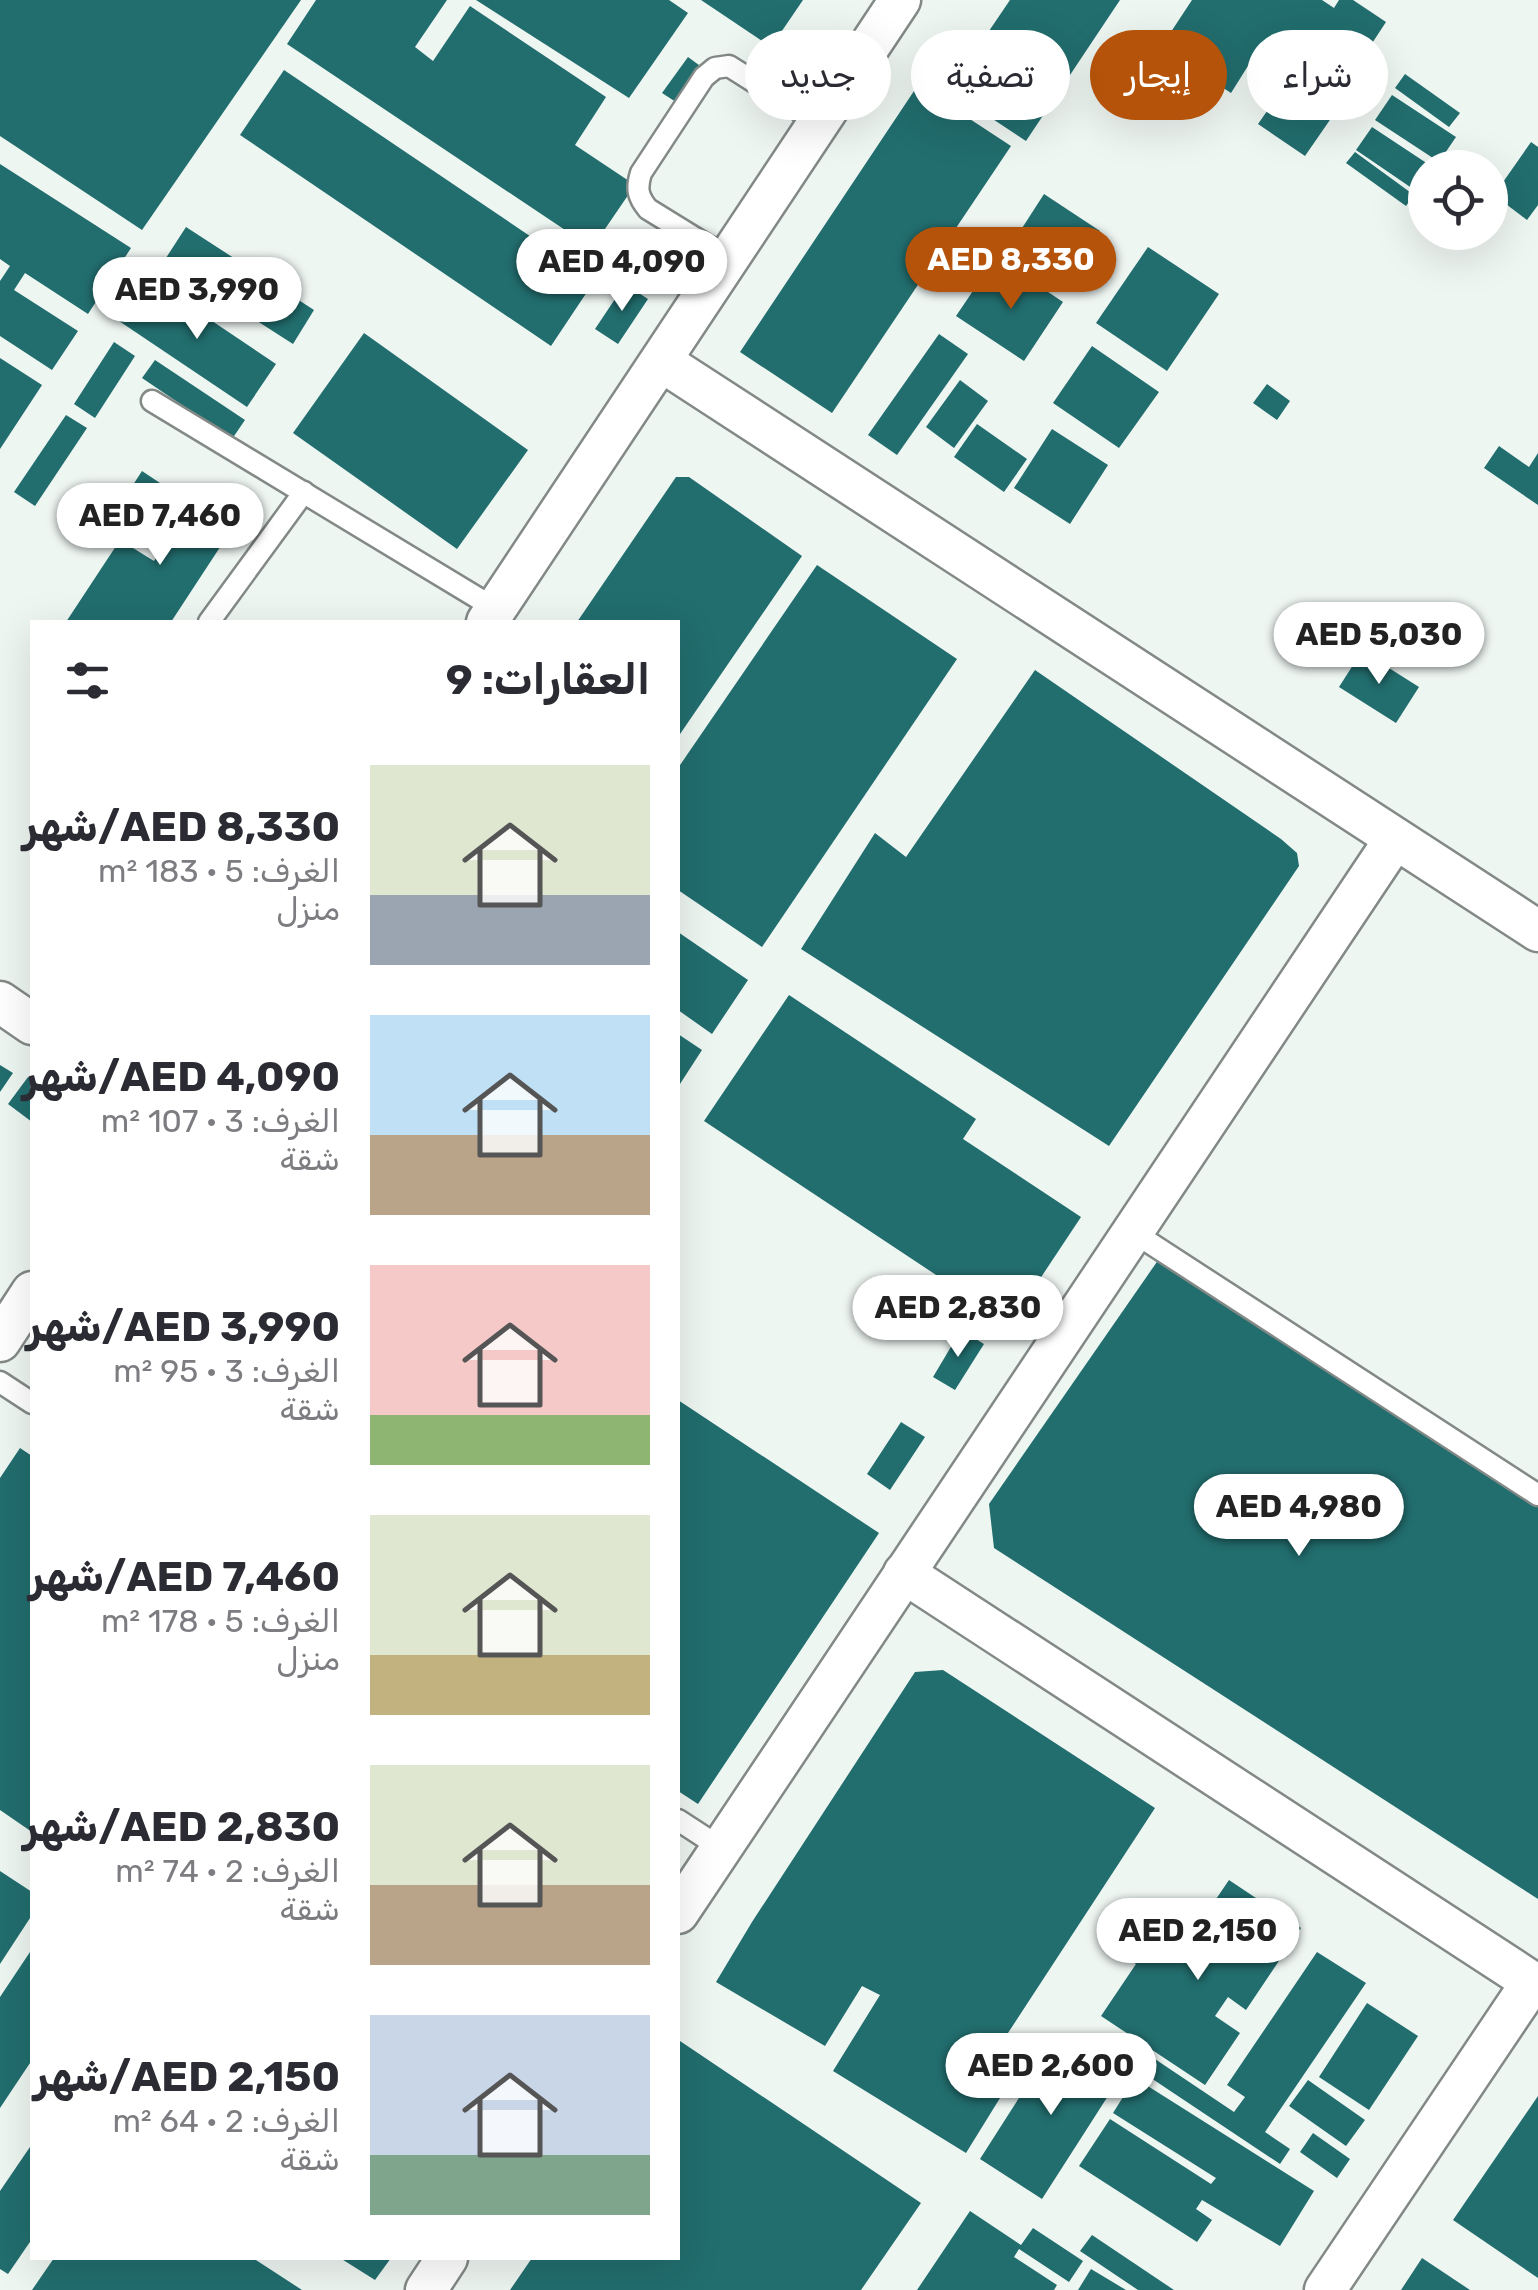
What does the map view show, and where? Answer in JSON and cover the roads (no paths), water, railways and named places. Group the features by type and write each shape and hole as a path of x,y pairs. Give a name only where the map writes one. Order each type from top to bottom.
{"street":[{"path":"492,616 900,0"},
{"path":"661,361 1538,931"},
{"path":"680,1910 1395,839"},
{"path":"0,1002 30,1023"},
{"path":"0,1341 30,1295"},
{"path":"904,1573 1535,1984 1325,2290"},
{"path":"426,2290 446,2260"}],"lane":[{"path":"729,260 648,210 637,186 641,173 704,76 715,68 729,66 818,123"},
{"path":"152,401 304,492 492,616"},
{"path":"210,620 304,492"},
{"path":"1133,1232 1538,1495"},
{"path":"0,1382 30,1402"},
{"path":"680,1821 721,1848"}]}
